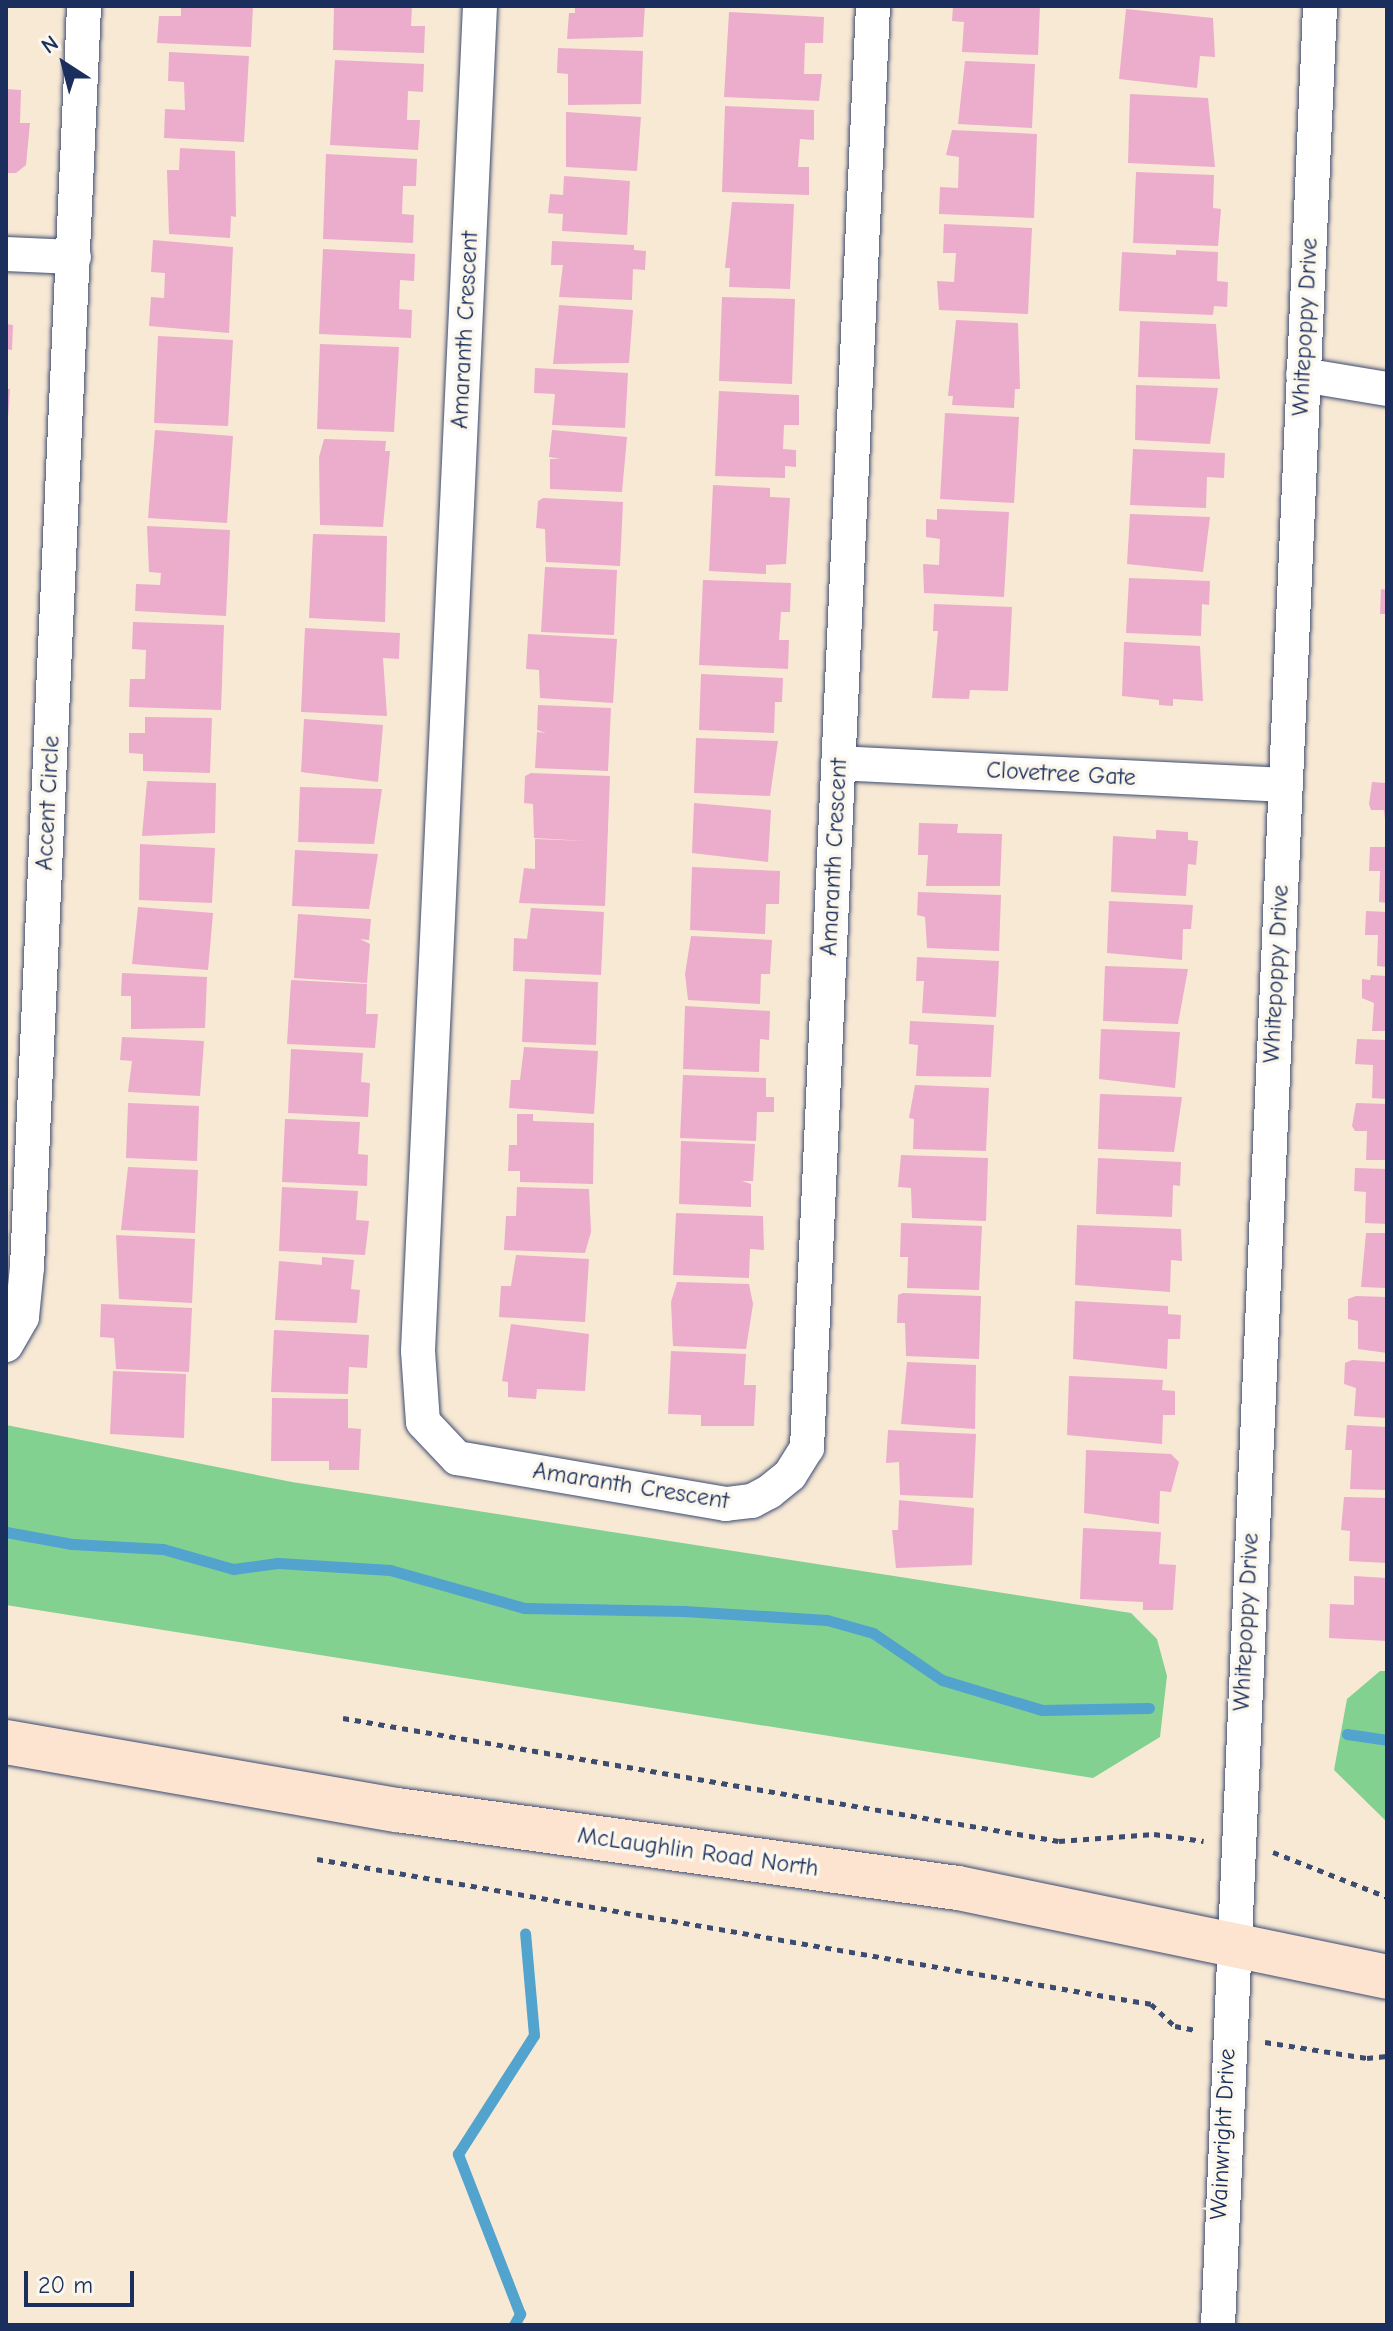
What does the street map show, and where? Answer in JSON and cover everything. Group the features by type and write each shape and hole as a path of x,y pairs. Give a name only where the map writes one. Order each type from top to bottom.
{"main road":[{"name":"McLaughlin Road North","path":"6,1742 397,1810 958,1888 1387,1977"}],"street":[{"name":"Accent Circle","path":"6,1345 22,1317 26,1282 84,6"},
{"name":"Amaranth Crescent","path":"480,6 418,1351 423,1422 457,1458 726,1504 752,1501 769,1492 790,1475 807,1448 873,6"},
{"name":"Whitepoppy Drive","path":"1231,1943 1320,6"},
{"path":"6,254 74,257"},
{"path":"1303,375 1387,389"},
{"name":"Clovetree Gate","path":"838,763 1284,785"},
{"name":"Wainwright Drive","path":"1218,2325 1231,1943"}],"path":[{"path":"343,1718 1059,1841 1154,1834 1186,1838"},
{"path":"1286,1855 1387,1897"},
{"path":"317,1859 1151,2004 1175,2026"},
{"path":"1288,2046 1387,2056"}],"green space":[{"path":"6,1425 292,1482 1131,1613 1157,1639 1167,1676 1160,1737 1093,1778 6,1605"},
{"path":"1380,1671 1387,1671 1387,1822 1334,1770 1347,1699"}],"building":[{"path":"181,6 253,6 251,47 157,43 159,16 181,16"},
{"path":"334,6 412,6 411,26 425,26 424,53 333,50"},
{"path":"575,6 645,6 643,37 567,39 569,13 575,13"},
{"path":"953,6 1040,6 1038,55 962,52 964,22 952,21"},
{"path":"1126,9 1213,18 1215,57 1200,56 1197,88 1119,79"},
{"path":"729,12 824,17 823,43 805,43 804,74 822,74 819,101 724,97"},
{"path":"558,48 643,51 641,104 568,105 568,74 557,73"},
{"path":"169,52 249,56 244,142 164,138 165,109 185,110 184,82 168,81"},
{"path":"335,60 424,64 423,92 408,91 407,120 420,120 418,150 330,145"},
{"path":"965,61 1035,64 1032,128 958,124"},
{"path":"6,89 21,90 20,123 30,123 26,165 16,173 6,173"},
{"path":"1130,94 1208,98 1215,167 1128,163"},
{"path":"725,106 814,110 814,140 800,139 798,167 809,167 809,195 722,192"},
{"path":"566,112 641,117 637,171 566,167"},
{"path":"952,130 1037,134 1034,218 939,214 940,187 958,188 959,157 946,155"},
{"path":"180,148 235,151 236,217 231,216 230,238 169,234 167,170 179,170"},
{"path":"326,154 417,159 416,186 403,186 402,214 414,215 413,243 323,239"},
{"path":"1136,172 1214,175 1213,208 1221,209 1218,246 1133,243"},
{"path":"564,176 630,181 627,235 562,231 563,214 548,213 550,194 563,195"},
{"path":"732,202 794,204 790,289 729,287 730,268 725,268"},
{"path":"944,224 1032,228 1028,314 939,310 937,281 954,282 956,253 943,253"},
{"path":"153,240 233,247 229,333 149,326 151,297 164,298 165,273 151,272"},
{"path":"552,241 634,245 634,250 646,251 645,270 633,269 632,300 559,297 563,265 551,265"},
{"path":"323,249 415,254 414,281 400,280 399,309 412,310 411,338 319,334"},
{"path":"1176,250 1218,252 1217,281 1228,282 1227,307 1214,306 1213,315 1119,311 1122,252 1176,255"},
{"path":"722,297 795,299 792,384 719,381"},
{"path":"559,305 633,310 629,363 553,364"},
{"path":"956,320 1018,323 1020,389 1015,389 1014,408 952,405 953,396 948,396"},
{"path":"1140,321 1216,324 1220,379 1138,377"},
{"path":"6,324 13,325 12,350 6,349"},
{"path":"158,336 233,340 228,426 154,423"},
{"path":"320,344 399,347 394,432 317,429"},
{"path":"535,368 628,373 625,428 552,425 555,394 534,393"},
{"path":"1136,385 1218,388 1210,444 1135,440"},
{"path":"6,389 10,389 8,418 6,418"},
{"path":"719,391 799,395 799,425 784,425 783,449 796,450 796,467 785,466 785,478 715,476"},
{"path":"945,413 1019,417 1014,503 940,499"},
{"path":"155,430 233,436 227,523 148,518"},
{"path":"552,430 627,437 622,492 550,489 550,459 560,459 549,457"},
{"path":"324,439 386,441 385,451 390,451 383,527 320,525 319,457"},
{"path":"1133,449 1225,453 1224,478 1207,477 1206,508 1130,505"},
{"path":"713,485 770,488 770,497 790,498 786,564 766,565 766,574 709,571"},
{"path":"543,498 623,502 620,566 546,562 545,529 536,528 538,501"},
{"path":"937,509 1009,512 1004,597 924,593 923,564 939,565 940,539 926,537 926,519 937,520"},
{"path":"1130,514 1210,517 1203,572 1127,564"},
{"path":"147,526 230,530 226,616 135,611 136,584 160,585 161,573 149,572"},
{"path":"313,534 387,536 385,622 309,618"},
{"path":"545,567 617,570 614,635 541,632"},
{"path":"1129,578 1210,581 1209,605 1202,604 1201,636 1126,633"},
{"path":"703,580 791,583 790,612 781,612 779,640 789,640 788,669 699,665"},
{"path":"1381,589 1387,590 1387,614 1380,614"},
{"path":"934,604 1012,607 1008,691 970,690 969,699 932,698 938,631 933,631"},
{"path":"133,622 224,625 221,710 129,707 130,679 145,679 146,650 132,649"},
{"path":"305,628 400,633 399,659 383,658 387,716 301,712"},
{"path":"528,634 617,639 613,703 540,698 539,670 526,669"},
{"path":"1124,642 1200,646 1203,701 1173,699 1173,706 1159,705 1159,700 1122,696"},
{"path":"701,674 783,678 782,702 775,702 774,733 699,730"},
{"path":"538,705 611,708 608,771 535,768 537,732 546,733 537,730"},
{"path":"145,717 212,718 210,773 143,771 143,754 129,753 129,733 145,733"},
{"path":"304,719 383,725 378,782 301,772"},
{"path":"696,738 778,741 770,796 694,793"},
{"path":"531,773 610,776 605,906 519,903 524,868 535,869 535,839 587,841 534,838 533,804 524,803 525,776"},
{"path":"147,781 216,783 215,833 142,836"},
{"path":"1372,782 1387,783 1387,839 1384,810 1371,810 1369,804"},
{"path":"300,787 382,789 374,844 298,842"},
{"path":"694,803 771,810 768,862 692,853"},
{"path":"919,823 958,824 957,833 1002,834 1000,886 926,886 928,855 918,855"},
{"path":"1156,830 1188,832 1188,840 1198,841 1196,865 1188,864 1186,896 1111,892 1113,836 1156,839"},
{"path":"140,844 215,848 212,903 139,900"},
{"path":"1370,847 1387,847 1387,903 1379,902 1380,871 1369,871"},
{"path":"295,850 378,854 369,909 292,906"},
{"path":"692,867 780,871 779,904 766,904 765,934 690,930"},
{"path":"918,892 1001,895 999,951 927,948 925,917 917,915"},
{"path":"1109,901 1193,905 1191,929 1183,929 1182,960 1107,953"},
{"path":"138,907 213,913 208,970 132,964"},
{"path":"531,908 604,912 601,975 513,971 514,938 527,939"},
{"path":"1366,911 1387,912 1387,967 1377,966 1378,935 1365,935"},
{"path":"298,914 371,919 369,940 360,939 370,944 367,983 294,978"},
{"path":"691,936 772,940 770,974 761,974 760,1004 688,1000 685,974"},
{"path":"917,957 999,961 996,1017 922,1013 924,981 916,981"},
{"path":"1105,966 1188,969 1178,1024 1103,1021"},
{"path":"122,973 207,977 205,1028 131,1029 131,996 121,996"},
{"path":"1371,975 1387,976 1387,1031 1372,1031 1374,1003 1362,998 1362,979 1370,980"},
{"path":"525,979 598,982 596,1045 522,1042"},
{"path":"291,980 367,984 366,1014 378,1014 375,1048 287,1044"},
{"path":"685,1006 770,1011 769,1040 760,1039 759,1072 683,1069"},
{"path":"910,1021 994,1025 991,1077 916,1076 918,1045 909,1044"},
{"path":"1101,1029 1180,1032 1175,1088 1099,1079"},
{"path":"122,1037 204,1041 200,1096 128,1092 132,1061 120,1060"},
{"path":"1357,1039 1387,1040 1387,1099 1372,1098 1373,1065 1355,1064"},
{"path":"524,1047 598,1051 594,1114 509,1108 511,1080 520,1080"},
{"path":"291,1049 363,1053 361,1082 370,1083 368,1117 288,1113"},
{"path":"683,1075 766,1078 766,1097 774,1097 774,1112 757,1112 756,1141 680,1138"},
{"path":"915,1085 989,1088 986,1151 913,1149 914,1119 909,1118"},
{"path":"1100,1094 1182,1097 1174,1152 1098,1149"},
{"path":"128,1103 199,1106 197,1161 126,1158"},
{"path":"1356,1103 1387,1104 1387,1160 1366,1160 1367,1131 1355,1131 1352,1126"},
{"path":"517,1114 533,1114 533,1121 594,1123 593,1184 520,1182 520,1171 508,1171 509,1145 517,1145"},
{"path":"285,1119 360,1122 358,1154 368,1155 367,1186 282,1182"},
{"path":"681,1141 755,1144 753,1181 742,1181 751,1184 751,1207 679,1204"},
{"path":"901,1155 988,1158 986,1221 912,1218 911,1188 898,1187"},
{"path":"1098,1158 1181,1162 1180,1186 1173,1185 1172,1217 1096,1214"},
{"path":"128,1167 198,1170 195,1233 121,1230"},
{"path":"1355,1168 1387,1169 1387,1224 1365,1223 1366,1192 1354,1191"},
{"path":"282,1187 358,1191 356,1220 369,1221 365,1255 279,1251"},
{"path":"517,1187 589,1189 591,1232 585,1253 504,1250 506,1216 516,1216"},
{"path":"676,1213 763,1216 764,1250 750,1249 749,1278 673,1275"},
{"path":"901,1223 982,1226 979,1290 907,1288 908,1257 900,1257"},
{"path":"1077,1225 1181,1229 1182,1261 1171,1260 1170,1292 1075,1285"},
{"path":"1366,1233 1387,1233 1387,1288 1361,1287"},
{"path":"116,1235 195,1239 192,1303 119,1299"},
{"path":"516,1255 589,1259 585,1322 499,1317 501,1286 511,1286"},
{"path":"322,1257 354,1260 351,1289 360,1290 357,1323 275,1320 279,1261 322,1265"},
{"path":"677,1282 749,1284 753,1304 746,1349 673,1346 671,1302"},
{"path":"898,1295 981,1296 979,1359 906,1356 905,1323 897,1323"},
{"path":"1356,1296 1387,1297 1387,1353 1358,1349 1358,1321 1348,1319 1348,1299"},
{"path":"1075,1301 1168,1306 1168,1314 1181,1315 1180,1339 1168,1339 1167,1369 1073,1359"},
{"path":"101,1304 192,1308 189,1372 116,1369 114,1338 100,1337"},
{"path":"511,1324 589,1334 585,1391 537,1389 536,1399 508,1397 508,1382 502,1381"},
{"path":"274,1330 369,1335 367,1368 349,1367 348,1394 271,1392"},
{"path":"671,1351 746,1354 744,1385 756,1385 754,1426 701,1426 701,1415 668,1414"},
{"path":"1352,1360 1387,1362 1387,1418 1354,1416 1356,1388 1344,1384 1345,1363"},
{"path":"907,1362 976,1365 975,1429 901,1424"},
{"path":"113,1371 186,1374 184,1438 110,1434"},
{"path":"1069,1376 1163,1380 1162,1390 1175,1391 1175,1415 1163,1415 1162,1444 1067,1435"},
{"path":"272,1398 348,1399 348,1428 361,1429 359,1470 329,1470 329,1461 271,1461"},
{"path":"1347,1425 1387,1427 1387,1490 1350,1489 1352,1450 1345,1450"},
{"path":"888,1430 976,1434 973,1498 900,1495 899,1462 886,1463"},
{"path":"1086,1450 1171,1454 1179,1462 1171,1492 1160,1491 1159,1524 1084,1513"},
{"path":"1344,1497 1387,1498 1387,1563 1349,1561 1350,1531 1341,1530"},
{"path":"899,1500 974,1508 972,1565 896,1568 892,1530 898,1530"},
{"path":"1083,1528 1161,1532 1159,1564 1176,1565 1173,1610 1143,1610 1143,1602 1080,1599"},
{"path":"1354,1576 1387,1578 1387,1641 1329,1638 1330,1604 1354,1605"}],"waterway":[{"path":"6,1532 72,1544 163,1549 233,1569 278,1563 390,1570 524,1608 684,1611 827,1620 873,1633 942,1680 1042,1710 1149,1708"},
{"path":"1347,1734 1387,1740"},
{"path":"514,2325 520,2314 458,2154 534,2035 525,1933"}]}
